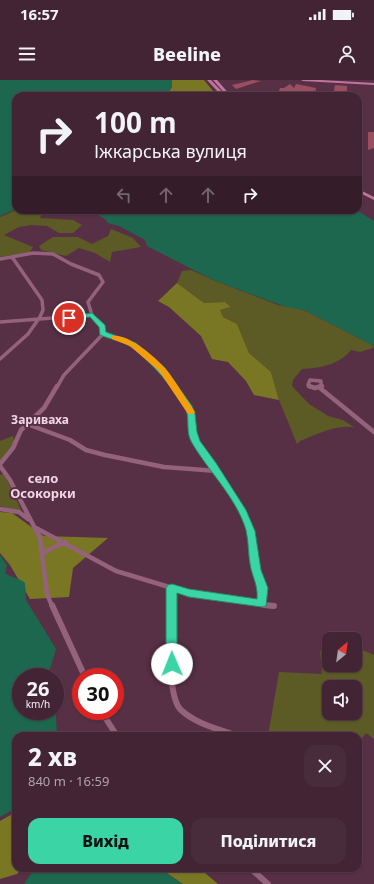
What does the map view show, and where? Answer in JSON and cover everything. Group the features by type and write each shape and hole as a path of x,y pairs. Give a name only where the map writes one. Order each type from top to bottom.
{"main road":[{"path":"212,81 222,80"},
{"path":"302,80 374,84"},
{"path":"212,81 221,92"},
{"path":"212,81 225,92"},
{"path":"362,188 374,194"},
{"path":"362,192 374,199"}],"street":[{"path":"0,259 33,253 53,254 71,264 99,275 103,282 88,302 92,315 103,327 102,334 64,376 44,408 21,430 8,457 0,465 10,480 30,520 36,528 42,553 47,594 81,668"},
{"path":"0,358 22,340 39,319 44,306 42,299 34,292 26,277 13,262 12,257"},
{"path":"0,322 92,315"},
{"path":"102,334 133,344 162,369 188,406 191,414 192,432 195,442 217,471 243,512 251,531 256,570 263,588 262,603"},
{"path":"320,388 374,432"},
{"path":"26,424 70,440 86,450 104,455 164,467 217,471"},
{"path":"0,509 19,512 30,520"},
{"path":"36,528 66,542 116,571 189,593 274,606"},
{"path":"42,553 66,542"},
{"path":"172,588 172,688 175,701 182,711 194,718 227,732"},
{"path":"107,720 114,732"},
{"path":"254,872 268,884"}],"shaded area":[{"path":"0,80 172,80 172,86 169,92 12,92 12,211 0,216"},
{"path":"172,80 204,80 214,92 169,92 172,86"},
{"path":"12,212 12,214 42,214 40,218 73,220 82,225 73,233 59,233 47,226 31,225 19,227 4,235 33,247 30,252 0,257 0,217"},
{"path":"96,214 362,214 374,221 374,348 372,345 304,310 286,307 213,280 147,246 145,240 119,226 108,223 105,219"},
{"path":"111,229 133,238 141,247 112,252 110,262 95,253 79,248 66,256 41,250 39,246 53,237 78,237 92,244 108,236"},
{"path":"191,270 278,305 304,310 372,345 373,348 360,352 351,350 341,359 329,365 302,369 293,380 292,386 309,404 328,416 343,420 355,428 334,428 300,441 297,444 279,400 271,372 249,353 237,324 223,317 220,310 231,307 225,302 204,303 177,283 182,271"},
{"path":"177,283 204,303 225,302 231,307 220,310 223,317 237,324 249,353 271,372 279,400 254,395 246,381 228,362 212,359 201,336 169,307 158,301"},
{"path":"13,436 14,443 8,453 0,461 0,441"},
{"path":"3,474 7,479 22,512 0,506 0,475"},
{"path":"0,512 12,513 44,536 108,538 73,568 69,597 30,599 10,565 0,553"},
{"path":"0,555 7,565 5,573 25,583 26,600 56,649 50,668 12,668 12,720 56,720 57,732 12,732 12,810 0,817"},
{"path":"362,650 374,655 374,739 366,733 362,738 362,732 269,732 279,672 322,674 320,651 322,651 322,672 362,672"},
{"path":"12,814 12,872 19,872 17,874 0,879 0,821"},
{"path":"32,872 164,872 183,884 24,884"},
{"path":"165,872 204,872 218,884 183,884"}],"building":[{"path":"253,80 261,81 236,89 232,85"},
{"path":"290,84 294,88 296,84 316,88 316,92 278,92 280,88 284,88"},
{"path":"335,85 347,86 347,92 334,92"},
{"path":"368,132 374,132 374,148 368,150"}],"slow traffic":[{"path":"115,338 133,344 162,369 191,412"}],"district":[{"name":"Зариваха","path":"40,420"},
{"name":"село Осокорки","path":"43,486"}],"route":[{"path":"69,318 92,315 103,327 102,334 133,344 162,369 188,406 192,419 192,432 195,442 213,465 243,512 251,531 256,570 263,588 262,603 241,602 189,593 172,588 172,664"}]}
